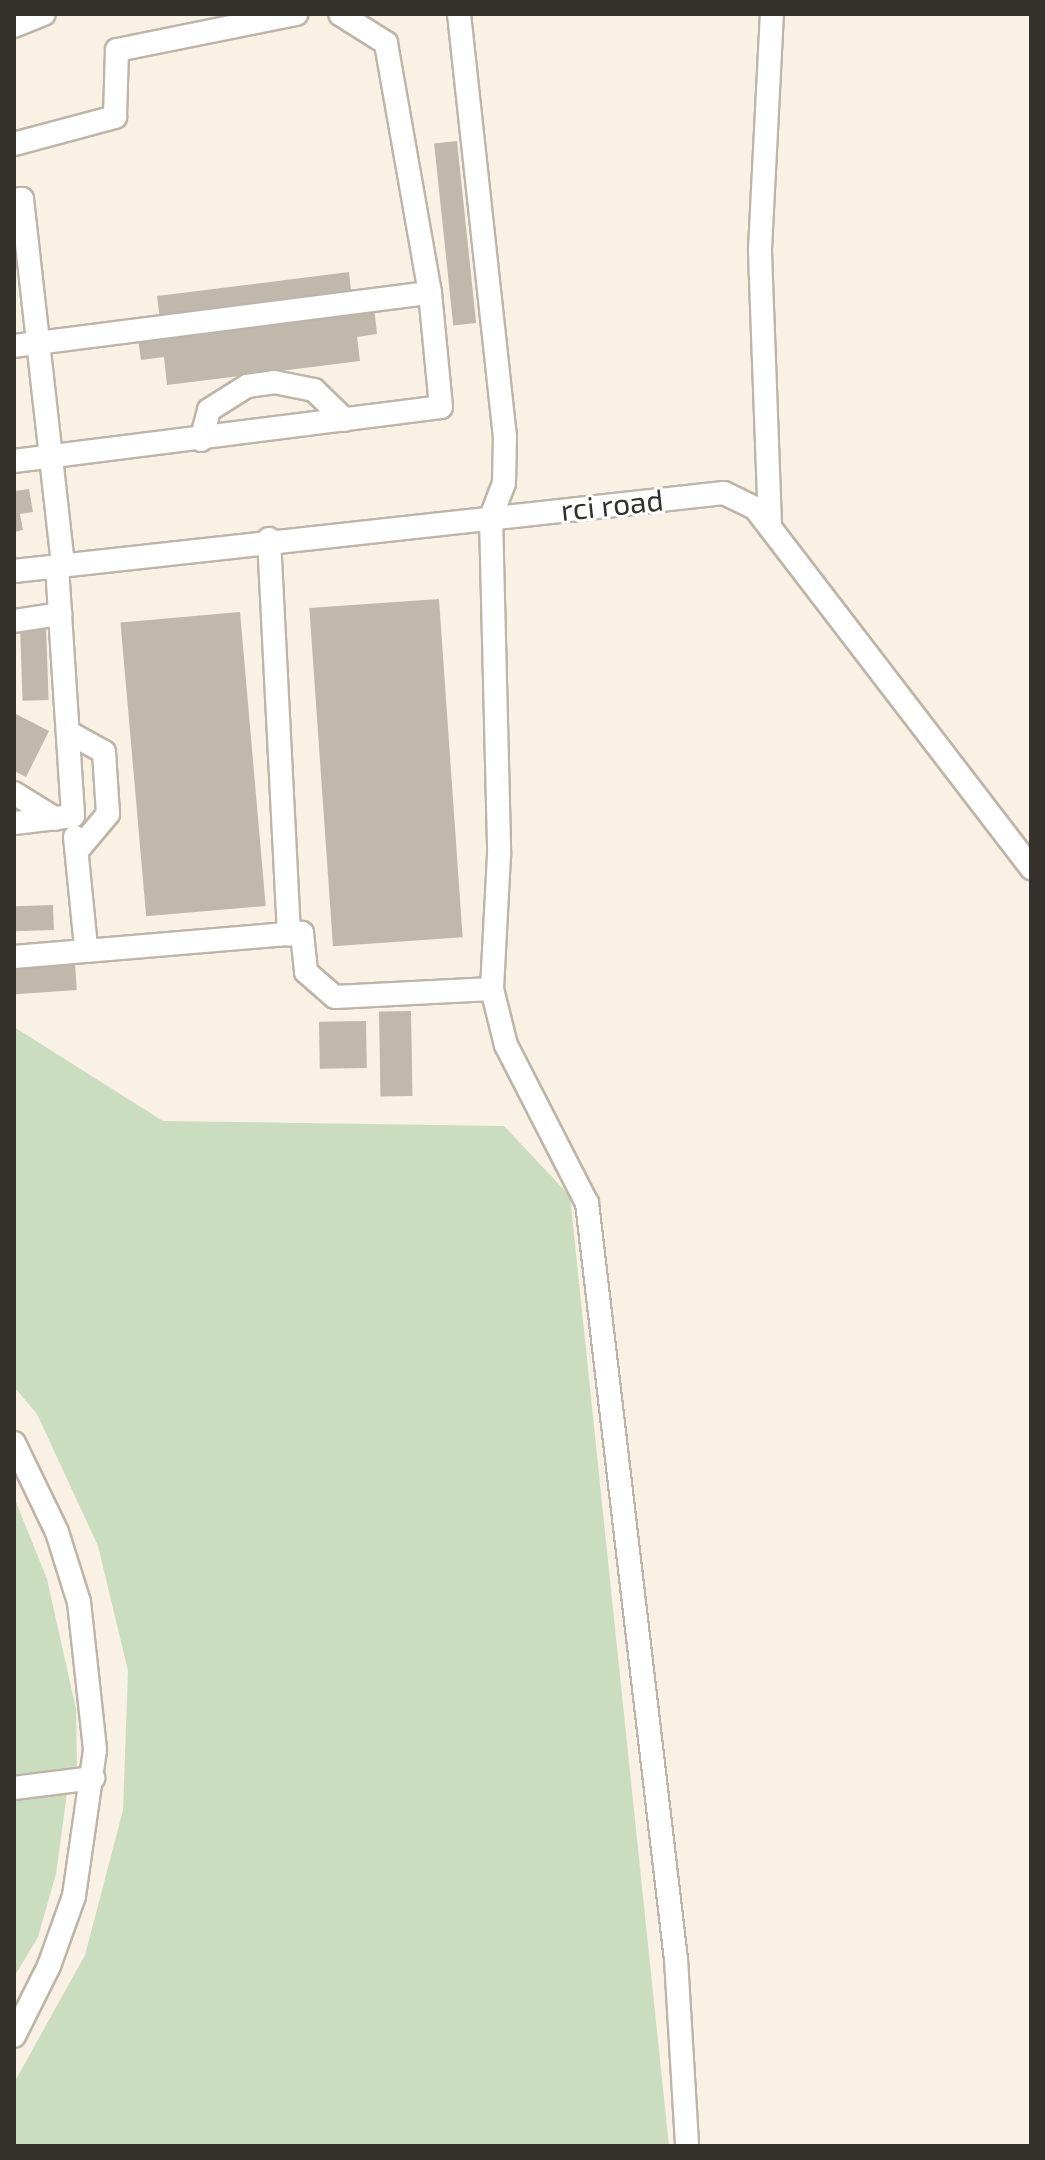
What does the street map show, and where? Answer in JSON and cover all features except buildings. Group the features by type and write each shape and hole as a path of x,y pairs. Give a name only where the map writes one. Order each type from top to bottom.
{"lane":[{"path":"14,26 44,14"},
{"path":"14,144 115,117 117,50 296,14"},
{"path":"14,461 201,440 441,407 430,293 386,43 340,14"},
{"path":"459,14 505,436 504,483 491,517 499,855 492,989 506,1045 587,1203 676,1959 687,2146"},
{"path":"770,525 760,249 772,14"},
{"path":"14,200 22,199 24,308 37,343 60,565 68,732 64,817 77,851 86,947"},
{"path":"14,346 430,293"},
{"path":"201,440 209,410 247,386 274,382 314,390 345,420"},
{"name":"rci road","path":"14,571 269,539 724,493 755,508 770,525 1031,868"},
{"path":"269,539 289,934"},
{"path":"14,621 60,614"},
{"path":"68,732 104,752 108,814 77,851"},
{"path":"14,793 64,817"},
{"path":"14,823 64,817"},
{"path":"14,957 86,947 302,933 306,972 335,997 492,989"},
{"path":"14,1443 57,1532 79,1602 92,1675 93,1778 74,1896 21,2012 14,2036"},
{"path":"14,1788 93,1778"}],"green space":[{"path":"14,1027 163,1121 504,1126 570,1196 669,2146 14,2146 14,2083 85,1955 123,1810 128,1671 98,1546 37,1414 14,1387"},
{"path":"14,1497 47,1579 76,1709 77,1767 14,1775"},
{"path":"67,1793 56,1874 38,1937 14,1977 14,1799"}]}
